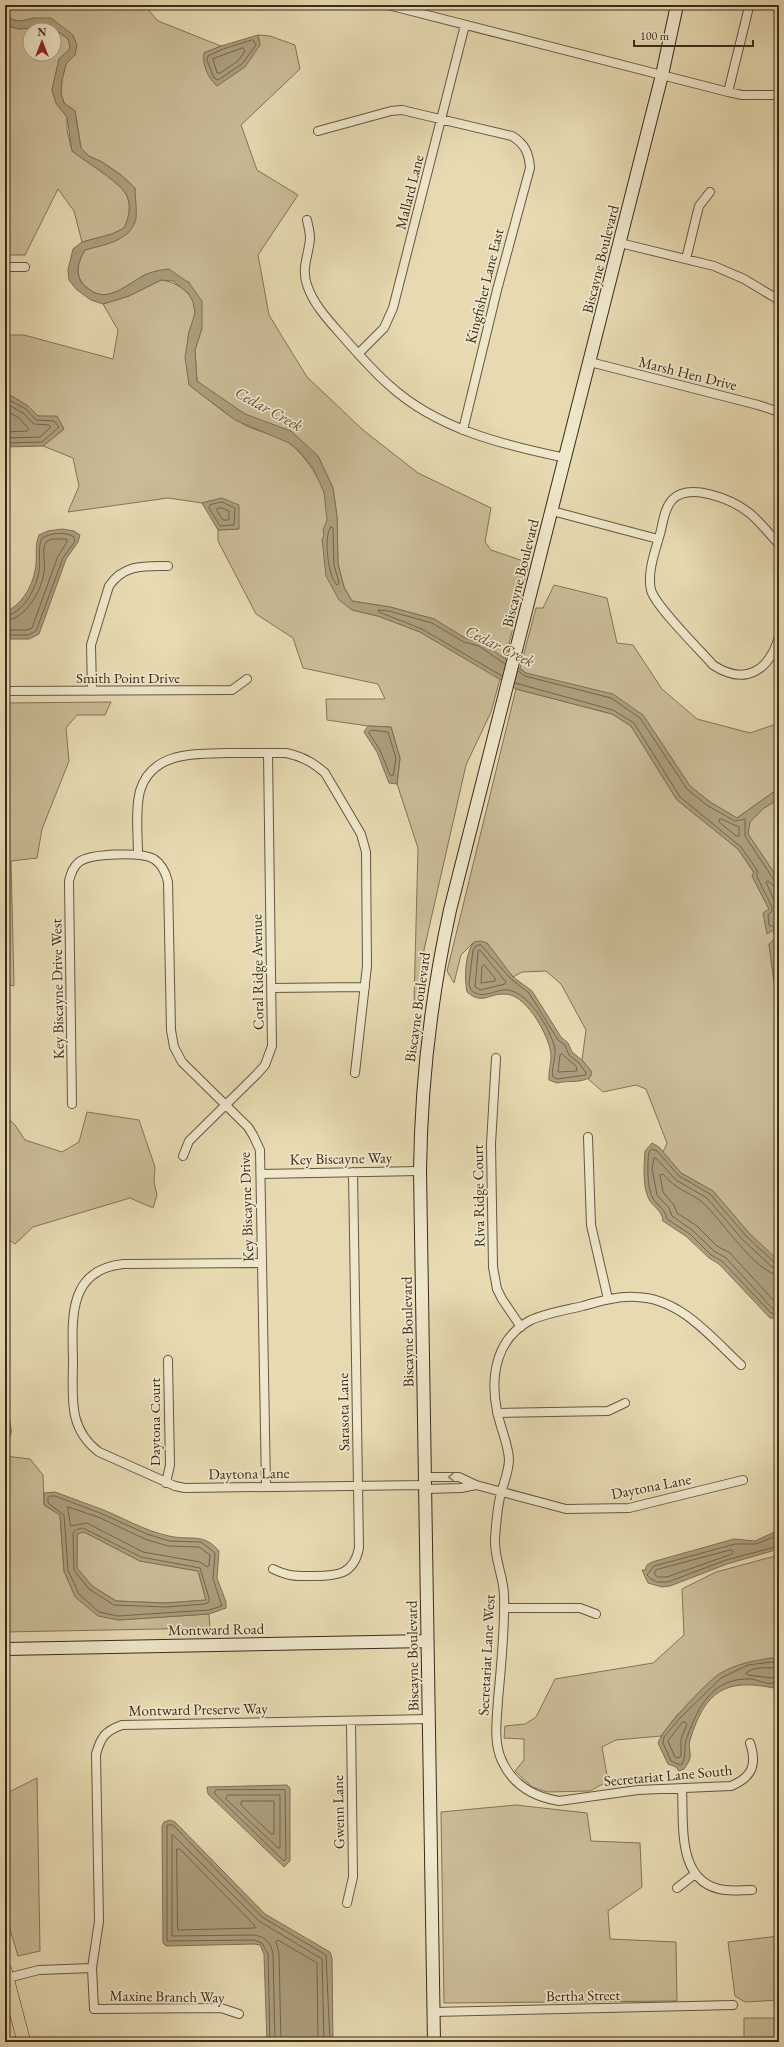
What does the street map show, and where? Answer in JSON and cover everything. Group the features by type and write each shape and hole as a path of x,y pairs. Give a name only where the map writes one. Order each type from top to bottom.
{"main road":[{"path":"6,1974 24,2042"}],"street":[{"path":"388,5 728,92 742,95 779,95"},
{"name":"Biscayne Boulevard","path":"434,2042 420,1171 423,1084 433,992 450,910 566,458 662,75 678,5"},
{"path":"728,92 748,11"},
{"name":"Mallard Lane","path":"358,354 384,328 393,308 465,25"},
{"path":"318,131 397,110 442,119"},
{"name":"Kingfisher Lane East","path":"442,119 512,136 520,141 526,149 530,168 497,290 463,430"},
{"path":"686,259 699,206 710,192"},
{"path":"307,220 310,238 304,264 306,284 324,314 358,354 389,386 403,397 432,415 463,430 490,439 566,458"},
{"path":"620,242 732,272 779,300"},
{"path":"5,267 24,267"},
{"name":"Marsh Hen Drive","path":"590,362 758,405 779,412"},
{"path":"779,544 749,513 739,506 721,498 690,492 676,497 667,508 658,539 651,572 651,586 654,595 713,665 731,674 750,673 766,664 772,656 779,637"},
{"path":"552,511 658,539"},
{"path":"92,691 91,645 109,586 115,578 137,566 168,566"},
{"name":"Smith Point Drive","path":"5,691 232,690 247,679"},
{"name":"Coral Ridge Avenue","path":"183,1156 189,1141 257,1074 269,1055 272,1036 272,988 268,753"},
{"path":"138,856 138,804 141,790 146,778 162,763 172,757 187,754 286,753 309,760 325,773 364,842 367,966 355,1073"},
{"name":"Key Biscayne Drive West","path":"72,1104 71,874 74,867 87,858 95,856 138,856"},
{"name":"Key Biscayne Drive","path":"138,856 154,859 162,865 168,882 172,1040 182,1062 253,1135 260,1150 266,1486"},
{"path":"272,988 365,987"},
{"name":"Riva Ridge Court","path":"496,1058 491,1144 493,1267 496,1284 502,1299 521,1327"},
{"path":"588,1137 591,1225 608,1300"},
{"name":"Key Biscayne Way","path":"261,1174 420,1171"},
{"name":"Sarasota Lane","path":"272,1569 288,1576 336,1576 352,1566 357,1558 359,1548 354,1172"},
{"name":"Daytona Lane","path":"261,1263 123,1264 106,1268 89,1278 77,1296 72,1317 74,1415 80,1432 99,1452 166,1483 185,1488 425,1484 459,1477 476,1485 566,1509 620,1509 638,1506 743,1480"},
{"name":"Secretariat Lane West","path":"530,1793 508,1773 498,1750 496,1736 504,1608 503,1584 498,1567 495,1542 498,1509 508,1470 509,1459 495,1397 497,1360 503,1346 521,1327 541,1316 608,1300 637,1297 657,1301 676,1308 688,1316 741,1365"},
{"name":"Daytona Court","path":"166,1483 170,1465 168,1360"},
{"path":"498,1413 608,1411 625,1403"},
{"path":"425,1484 461,1488 476,1485"},
{"path":"504,1608 580,1608 596,1614"},
{"name":"Montward Road","path":"5,1649 428,1641"},
{"name":"Montward Preserve Way","path":"94,2009 92,1968 99,1921 96,1754 99,1742 109,1730 122,1724 429,1719"},
{"name":"Gwenn Lane","path":"347,1903 353,1876 351,1721"},
{"name":"Secretariat Lane South","path":"530,1793 548,1799 564,1801 638,1790 731,1786 739,1783 748,1776 753,1767 755,1757 750,1743"},
{"path":"682,1789 687,1861 694,1874 714,1888 725,1890 752,1890"},
{"path":"677,1888 694,1874"},
{"path":"6,1974 39,1970 92,1968"},
{"name":"Bertha Street","path":"433,2012 733,2005"},
{"name":"Maxine Branch Way","path":"94,2009 221,2008 239,2014"}],"shaded area":[{"path":"11,5 144,5 158,21 221,46 204,53 260,45 258,35 270,36 295,45 300,69 241,125 257,170 298,195 258,255 269,315 307,377 363,430 418,473 491,508 485,542 491,550 529,563 505,660 481,642 465,638 434,619 390,607 352,601 344,587 338,564 337,516 333,488 318,456 228,404 197,381 195,350 202,328 189,282 146,274 121,289 105,295 95,293 81,281 78,266 85,250 115,241 128,233 135,188 121,175 102,162 89,156 81,148 75,111 64,103 61,93 62,80 66,64 75,55 73,35 62,30 62,22 43,22 34,18 22,21 12,20 8,15"},
{"path":"5,22 7,26 22,29 22,62 58,62 52,90 56,103 67,117 67,130 72,151 116,183 126,194 129,202 129,215 125,228 112,234 82,242 74,211 58,189 25,255 5,255"},
{"path":"62,34 68,39 70,46 69,50 62,56"},
{"path":"161,280 174,283 180,287 190,295 195,307 194,319 188,337 189,385 222,411 248,427 278,437 289,443 305,459 320,483 328,509 328,520 323,530 352,610 378,616 420,632 500,679 491,712 466,765 424,950 419,1001 414,1002 418,848 397,784 400,758 391,727 368,726 327,720 326,699 385,699 378,684 303,668 293,638 256,614 218,541 218,530 239,529 222,498 202,503 168,498 68,512 79,486 73,458 43,446 64,429 57,417 38,416 28,406 8,394 5,394 5,335 24,335 113,359 118,330 103,304 129,296"},
{"path":"554,585 607,598 617,643 633,645 662,689 697,719 750,733 779,723 779,791 772,793 737,818 710,802 690,786 643,715 526,673 520,668 536,608 543,608"},
{"path":"516,689 612,714 631,726 677,800 738,849 754,873 752,876 769,909 767,933 773,929 775,938 769,944 774,982 779,989 779,1263 749,1233 713,1191 681,1173 663,1152 667,1143 646,1089 636,1085 603,1092 588,1079 591,1076 591,1071 582,1060 586,1030 561,984 546,971 522,972 513,977 487,943 474,942 461,955 454,983 447,971"},
{"path":"111,702 105,715 77,715 66,728 69,761 42,829 37,858 11,861 14,986 5,984 5,703"},
{"path":"779,799 779,880 748,834 750,822 764,808"},
{"path":"87,1112 139,1120 155,1167 154,1182 157,1195 153,1208 130,1198 33,1227 15,1244 5,1237 5,1116 15,1125 25,1140 62,1152 79,1142"},
{"path":"5,1456 30,1459 43,1475 44,1505 60,1515 64,1571 76,1597 118,1620 209,1614 210,1628 5,1632"},
{"path":"84,1532 140,1561 198,1571 206,1600 166,1603 116,1601 92,1586 77,1568 77,1533"},
{"path":"779,1555 779,1660 771,1658 677,1715 661,1736 616,1740 602,1747 608,1781 590,1791 547,1792 532,1787 515,1771 524,1760 524,1739 504,1738 505,1726 525,1724 536,1717 555,1679 653,1663 684,1635 682,1589 716,1572"},
{"path":"37,1778 40,1951 18,1956 5,1913 5,1794"},
{"path":"516,1805 587,1813 591,1841 640,1843 642,1887 608,1911 610,1939 676,1942 677,2001 444,2003 441,1812"},
{"path":"779,1936 779,2000 745,2002 735,1996 728,1942"},
{"path":"744,2018 779,2018 779,2042 744,2042"}],"water":[{"path":"5,5 11,5 8,15 12,20 22,21 34,18 51,18 56,22 22,22 22,29 20,29 7,26 5,22"},
{"path":"62,26 73,35 77,45 75,55 66,64 62,80 61,93 64,103 75,111 81,148 89,156 102,162 121,175 135,188 136,215 132,229 114,242 85,250 78,265 78,273 81,282 97,294 111,294 148,274 169,269 189,283 202,301 202,328 195,350 197,381 245,414 291,431 318,456 333,488 337,516 338,564 344,587 352,601 390,607 434,619 465,638 481,642 526,673 613,694 643,715 690,786 710,802 737,818 772,793 779,791 779,799 764,808 750,822 748,834 779,880 779,989 774,982 769,944 775,938 773,930 767,934 763,913 769,909 752,876 754,872 738,849 677,800 631,726 612,714 516,689 420,632 378,616 352,610 339,600 326,576 322,539 324,536 323,530 327,520 324,492 313,468 299,451 289,443 235,420 189,385 185,357 189,332 195,313 193,302 189,294 173,281 161,280 129,296 103,304 91,300 76,289 69,280 68,270 73,249 82,242 112,234 124,228 128,215 129,202 126,194 116,183 72,151 67,117 56,103 52,90 58,62 62,62 62,56 69,50 70,46 68,39 62,34"},
{"path":"258,35 260,45 245,67 217,86 206,71 204,53 221,46"},
{"path":"5,394 8,394 28,406 38,416 57,416 64,429 43,446 5,447"},
{"path":"222,498 239,505 239,529 218,530 202,503"},
{"path":"62,529 74,531 80,535 78,542 66,559 39,634 29,639 5,639 5,612 21,601 34,577 39,535 48,531"},
{"path":"368,726 391,727 400,758 397,784 389,783 377,752 364,732"},
{"path":"481,941 487,943 513,977 532,991 561,1037 568,1043 572,1052 582,1060 591,1071 591,1076 579,1081 557,1083 549,1080 551,1057 548,1041 539,1023 527,1006 512,995 498,994 485,998 477,998 467,992 467,959 474,942"},
{"path":"652,1143 659,1147 681,1173 713,1191 749,1233 777,1259 779,1263 779,1318 770,1318 719,1264 709,1258 687,1237 663,1221 660,1212 647,1196 645,1183 645,1151"},
{"path":"5,1397 10,1402 9,1415 11,1433 5,1441"},
{"path":"55,1492 101,1509 160,1534 196,1538 207,1541 219,1551 217,1578 226,1602 226,1608 209,1614 118,1620 98,1616 75,1597 64,1571 60,1515 44,1505 44,1493","holes":["84,1532 140,1561 198,1571 206,1600 166,1603 116,1601 92,1586 77,1568 77,1534"]},
{"path":"779,1530 779,1549 727,1564 670,1586 662,1587 648,1583 642,1570 645,1570 647,1565 652,1562 734,1539 755,1541"},
{"path":"771,1658 779,1660 779,1684 774,1688 757,1685 742,1685 730,1687 719,1692 710,1699 696,1723 689,1742 690,1758 684,1769 679,1771 676,1767 668,1764 658,1743 668,1727 695,1696 719,1674 731,1668 744,1663"},
{"path":"287,1785 290,1788 290,1861 284,1867 208,1794 207,1787"},
{"path":"170,1820 175,1822 265,1914 330,1952 332,1958 333,2042 267,2042 264,1954 260,1945 166,1946 163,1943 162,1826 164,1822"}],"water label":[{"name":"Cedar Creek","path":"269,409"},
{"name":"Cedar Creek","path":"500,646"}]}
